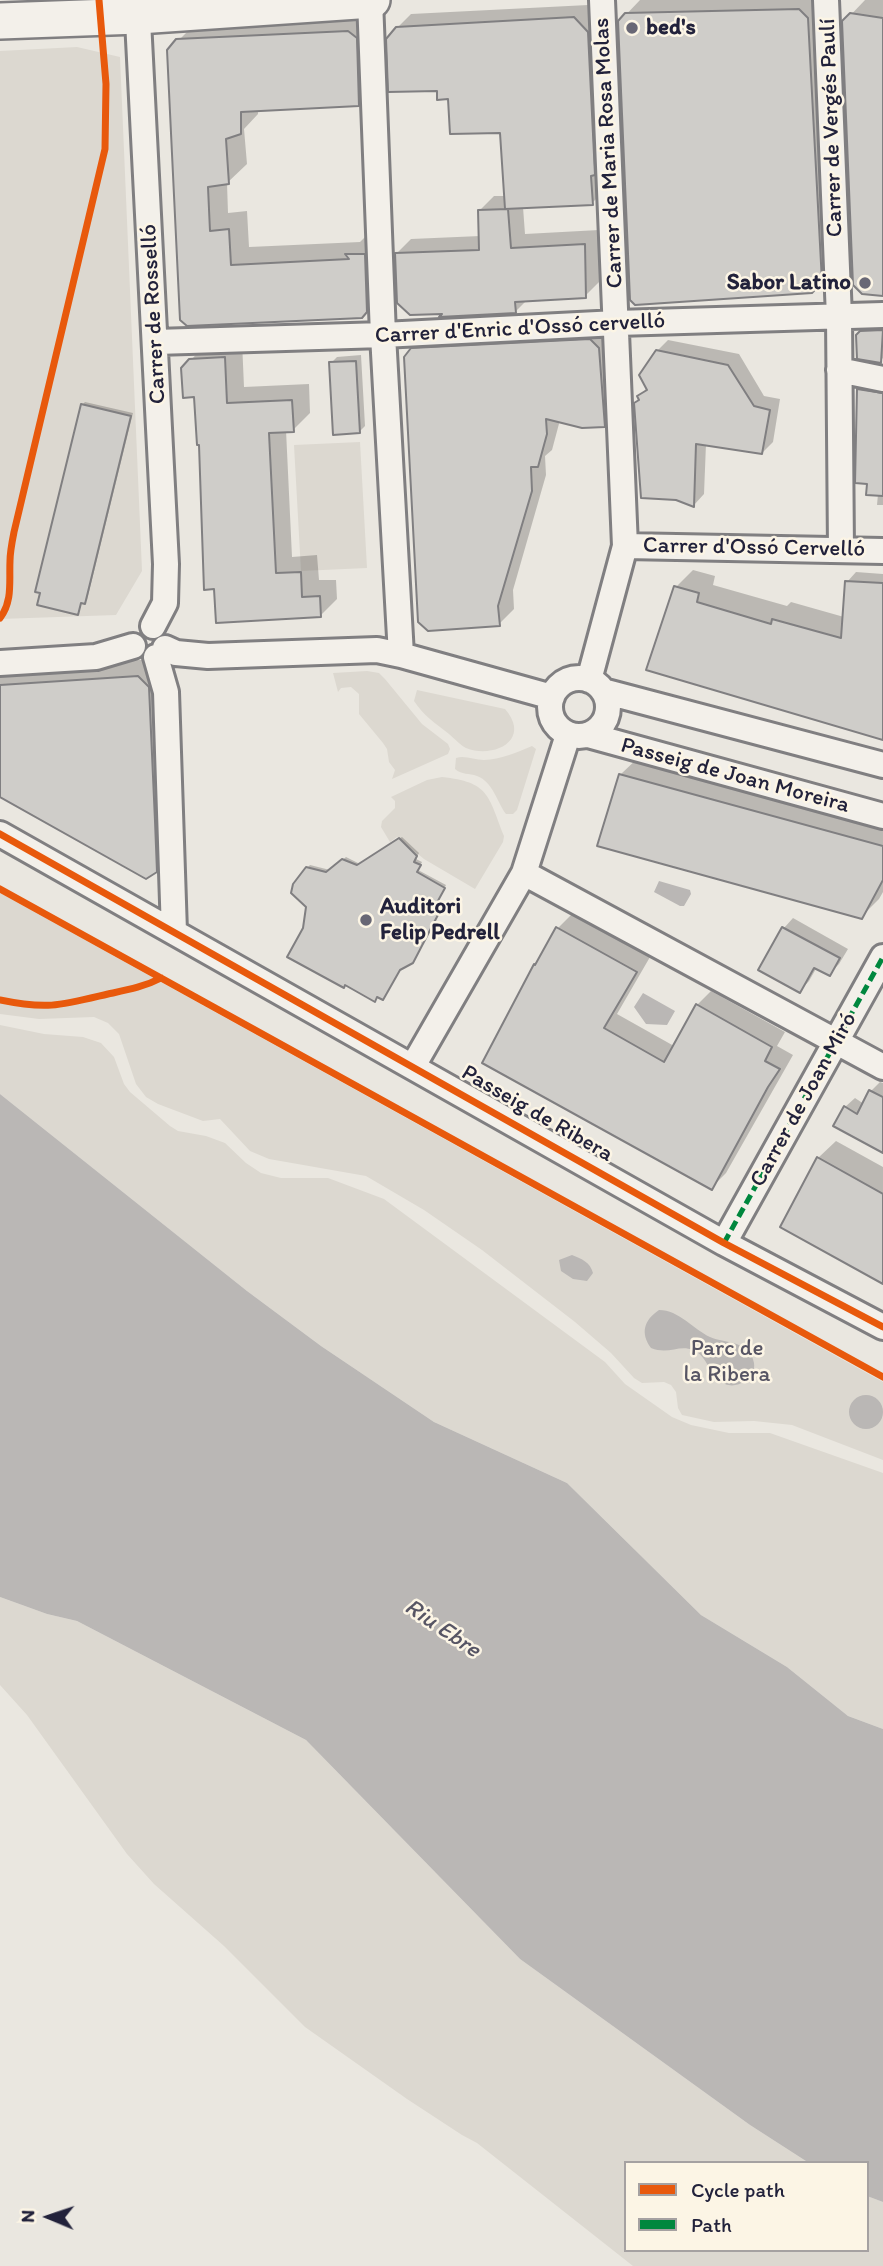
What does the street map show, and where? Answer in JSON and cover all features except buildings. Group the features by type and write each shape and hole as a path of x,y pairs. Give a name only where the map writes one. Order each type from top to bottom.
{"street":[{"path":"0,21 138,8 371,0 383,335 401,655"},
{"name":"Carrer de Maria Rosa Molas","path":"596,685 625,546 602,0"},
{"name":"Carrer de Vergés Paulí","path":"827,0 839,317 841,550"},
{"name":"Carrer de Rosselló","path":"138,8 166,564 165,603 153,626"},
{"name":"Carrer d'Enric d'Ossó cervelló","path":"156,342 883,315"},
{"path":"839,370 883,379"},
{"name":"Carrer d'Ossó Cervelló","path":"625,546 883,551"},
{"path":"174,932 166,692 161,652 163,633 153,626 142,627 133,638 133,646 138,654 144,657 161,652 208,656 377,650 552,697"},
{"path":"0,663 96,657 133,646"},
{"path":"578,735 553,721 550,712 552,697 558,687 578,678 883,765"},
{"path":"413,1066 524,873 578,735 601,726 606,717 608,706 596,685"},
{"name":"Passeig de Joan Moreira","path":"578,735 883,816"},
{"name":"Passeig de Ribera","path":"0,834 724,1243 883,1327"},
{"path":"524,873 883,1067"},
{"name":"Carrer de Joan Miró","path":"724,1243 883,957"}],"green space":[{"path":"77,47 120,57 142,571 116,615 0,619 0,51"},
{"path":"360,442 367,568 301,571 294,445"},
{"path":"333,673 379,673 385,679 422,724 448,744 448,754 392,779 395,770 389,762 387,749 359,714 359,694 351,687 341,688 338,692"},
{"path":"417,690 505,709 512,720 512,738 498,749 477,751 466,748 422,711 414,701"},
{"path":"532,746 536,749 517,810 513,814 506,814 491,787 482,779 455,769 456,758 490,759"},
{"path":"442,777 469,783 485,793 504,836 475,889 424,859 397,837 390,842 381,827 382,821 395,808 395,801 391,797 427,780"},
{"name":"Parc de la Ribera","path":"0,893 883,1382 883,1460 792,1425 754,1421 714,1422 682,1415 678,1408 676,1392 671,1385 664,1382 642,1383 634,1378 611,1353 575,1322 482,1250 424,1210 366,1176 269,1159 250,1151 220,1119 203,1121 146,1097 136,1084 119,1034 108,1023 94,1017 39,1019 0,1014"},
{"path":"0,1025 44,1034 83,1037 101,1043 114,1057 124,1084 130,1092 170,1126 178,1131 225,1143 261,1173 281,1178 328,1178 384,1199 605,1362 625,1384 672,1417 691,1425 729,1433 770,1433 883,1473 883,1729 848,1716 787,1667 701,1615 567,1483 434,1422 321,1346 247,1291 0,1094"},
{"path":"0,1597 47,1614 77,1621 306,1740 520,1959 750,2125 806,2161 624,2161 624,2252 869,2252 869,2197 883,2202 883,2266 633,2266 477,2143 407,2099 305,2027 224,1946 154,1884 127,1854 27,1715 0,1685"}],"water":[{"path":"659,881 690,890 691,894 684,906 654,892"},
{"path":"643,993 675,1011 667,1025 646,1024 634,1007"},
{"name":"Riu Ebre","path":"0,1094 247,1291 321,1346 434,1422 567,1483 701,1615 787,1667 848,1716 883,1729 883,2202 869,2197 869,2161 806,2161 750,2125 520,1959 306,1740 77,1621 47,1614 0,1597"},
{"path":"572,1255 590,1266 593,1273 587,1281 573,1279 561,1271 559,1260"},
{"path":"659,1310 679,1316 710,1337 748,1350 754,1363 751,1375 740,1384 728,1385 716,1377 702,1357 693,1350 651,1348 645,1327"},
{"path":"866,1395 878,1400 883,1412 878,1424 866,1429 854,1424 849,1412 854,1400"}],"marked path":[{"path":"724,1243 883,957"}],"cycle path":[{"path":"0,618 9,598 10,554 14,532 105,149 106,84 99,0"},
{"path":"0,834 724,1243 883,1327"},
{"path":"0,889 883,1377"},
{"path":"0,1000 31,1005 66,1003 135,988 161,978"}],"place":[{"name":"bed's","path":"632,28"},
{"name":"Sabor Latino","path":"865,283"},
{"name":"Auditori Felip Pedrell","path":"366,920"}]}
